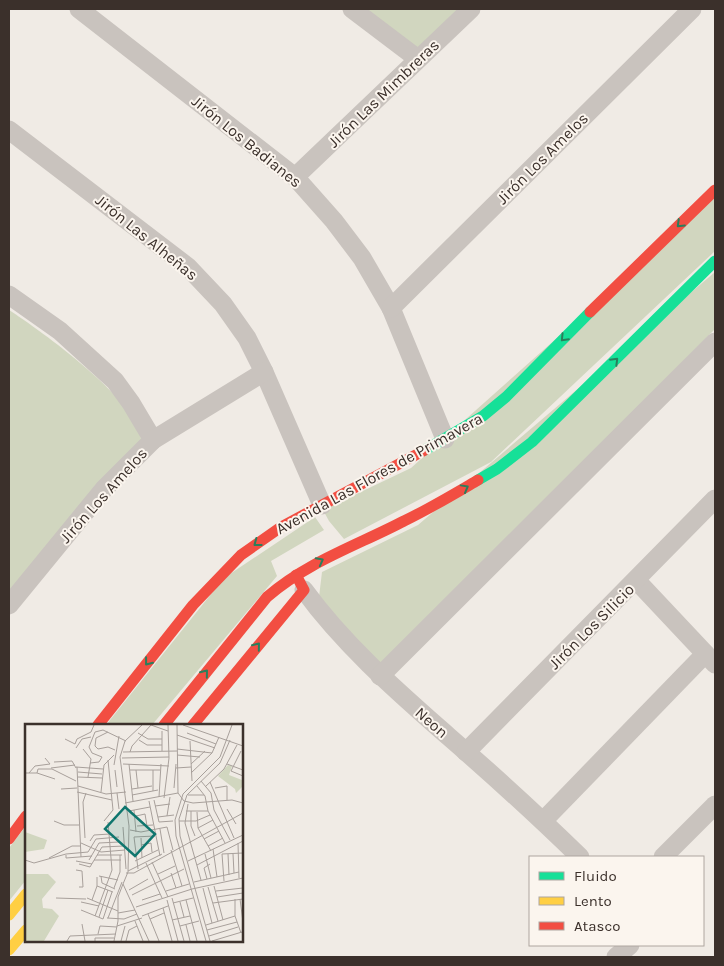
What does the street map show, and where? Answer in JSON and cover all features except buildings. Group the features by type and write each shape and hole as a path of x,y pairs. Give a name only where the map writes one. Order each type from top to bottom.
{"main road":[{"name":"Avenida Las Flores de Primavera","path":"99,724 193,605 241,555 281,527 483,416 506,397 715,190"},
{"path":"194,724 300,582 320,561 406,521 503,465 532,442 583,394 715,261"},
{"path":"165,724 267,597 283,583 300,582"},
{"path":"10,835 25,817"},
{"path":"9,915 25,895"},
{"path":"9,926 25,920"},
{"path":"9,950 25,931"}],"street":[{"name":"Jirón Los Badianes","path":"79,9 295,177 334,221 362,258 391,308 444,439"},
{"path":"352,9 418,59"},
{"name":"Jirón Las Mimbreras","path":"295,177 472,9"},
{"name":"Jirón Los Amelos","path":"391,308 692,9"},
{"name":"Jirón Las Alheñas","path":"9,130 188,267 223,304 247,338 264,372 322,504"},
{"path":"9,295 60,331 115,380 153,440"},
{"path":"380,676 711,354"},
{"name":"Jirón Los Amelos","path":"9,605 104,489 153,440 264,372"},
{"name":"Jirón Los Silicio","path":"466,752 713,505"},
{"path":"543,821 710,659 636,580"},
{"name":"Neon","path":"300,582 315,605 380,676 543,821 579,856"},
{"path":"664,856 714,808"},
{"path":"616,957 629,946"}],"green space":[{"path":"361,9 459,9 416,50"},
{"path":"715,197 715,251 491,462 344,539 329,521 323,510 411,468"},
{"path":"715,272 715,329 379,668 319,597 322,572 418,525"},
{"path":"9,310 65,350 108,389 126,408 137,426 141,441 9,592"},
{"path":"315,517 324,530 271,561 277,576 153,724 107,724 224,578"},
{"path":"25,827 25,881 9,901 9,848"}],"traffic: fast":[{"path":"478,480 497,469 532,442 715,261"},
{"path":"425,450 483,416 506,397 590,312"}],"traffic: slow":[{"path":"9,915 25,895"},
{"path":"9,950 25,931"}],"traffic: jam":[{"path":"590,312 715,190"},
{"path":"99,724 193,605 241,555 281,527 425,450"},
{"path":"165,724 267,597 282,585 316,564 387,530 478,480"},
{"path":"194,724 304,590 296,575"},
{"path":"9,839 25,817"}]}
